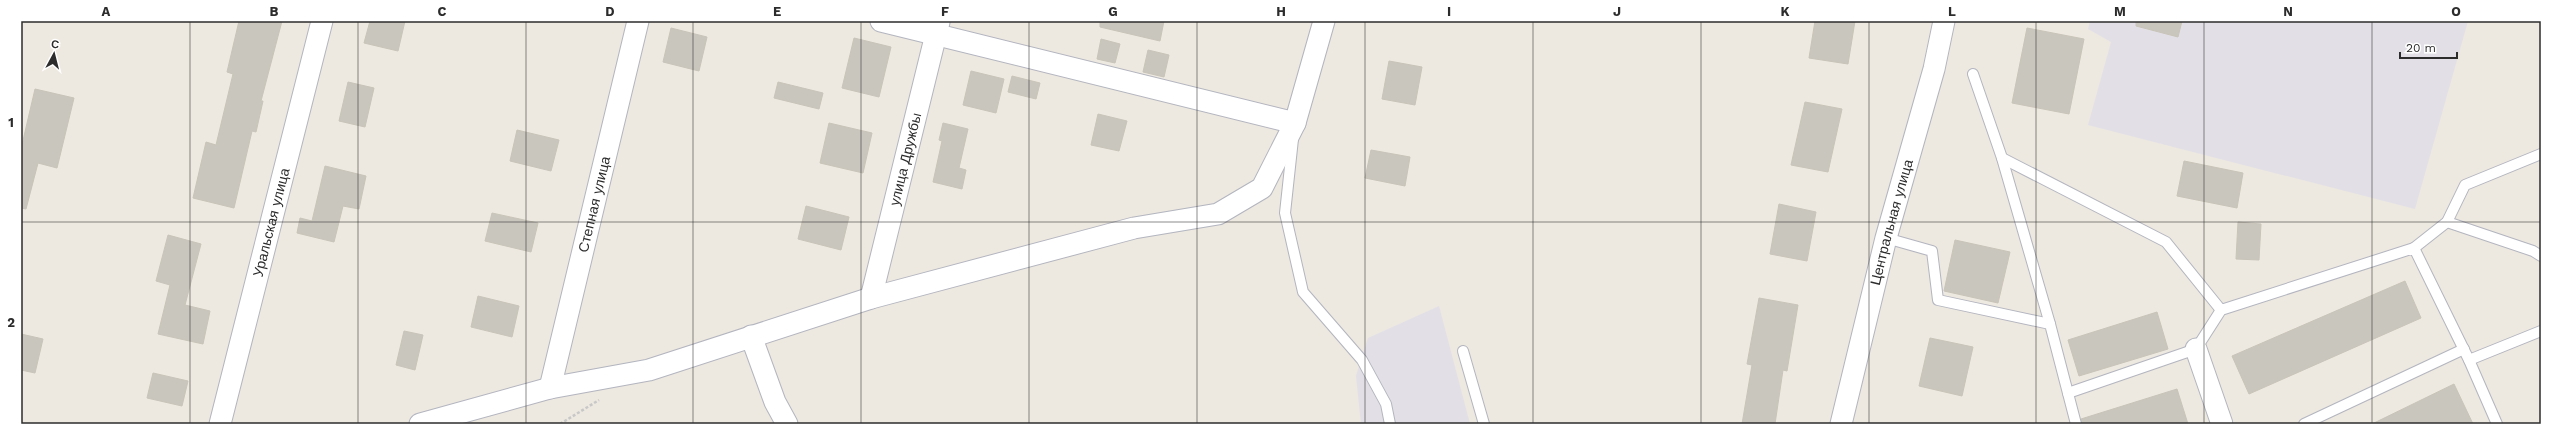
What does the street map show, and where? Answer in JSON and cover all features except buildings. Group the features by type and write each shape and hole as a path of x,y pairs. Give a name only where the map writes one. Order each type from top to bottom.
{"street":[{"name":"Уральская улица","path":"220,424 322,21"},
{"name":"Степная улица","path":"550,388 638,21"},
{"path":"881,21 938,28 1295,124"},
{"path":"420,424 550,388 649,370 871,298 1134,228 1218,214 1262,188 1295,124 1324,21"},
{"name":"Центральная улица","path":"1841,424 1886,238 1934,69 1944,21"},
{"name":"улица Дружбы","path":"871,298 938,28"},
{"path":"751,336 775,402 787,424"},
{"path":"2196,349 2221,424"}],"lane":[{"path":"1973,74 2002,158 2050,324 2076,424"},
{"path":"1295,124 1285,213 1303,292 1362,360 1386,404 1390,424"},
{"path":"2068,393 2196,349 2222,310 2414,248 2447,222 2465,185 2541,154"},
{"path":"2002,158 2166,242 2222,310"},
{"path":"2447,222 2533,251 2541,256"},
{"path":"1886,238 1932,252 1938,300 2050,324"},
{"path":"2414,248 2464,349 2497,424"},
{"path":"2469,360 2541,331"},
{"path":"2304,424 2464,349"},
{"path":"1463,351 1484,424"}],"shaded area":[{"path":"2090,21 2468,21 2415,209 2088,125 2111,42 2088,29"},
{"path":"1439,306 1470,424 1361,424 1356,376 1368,338"}]}
